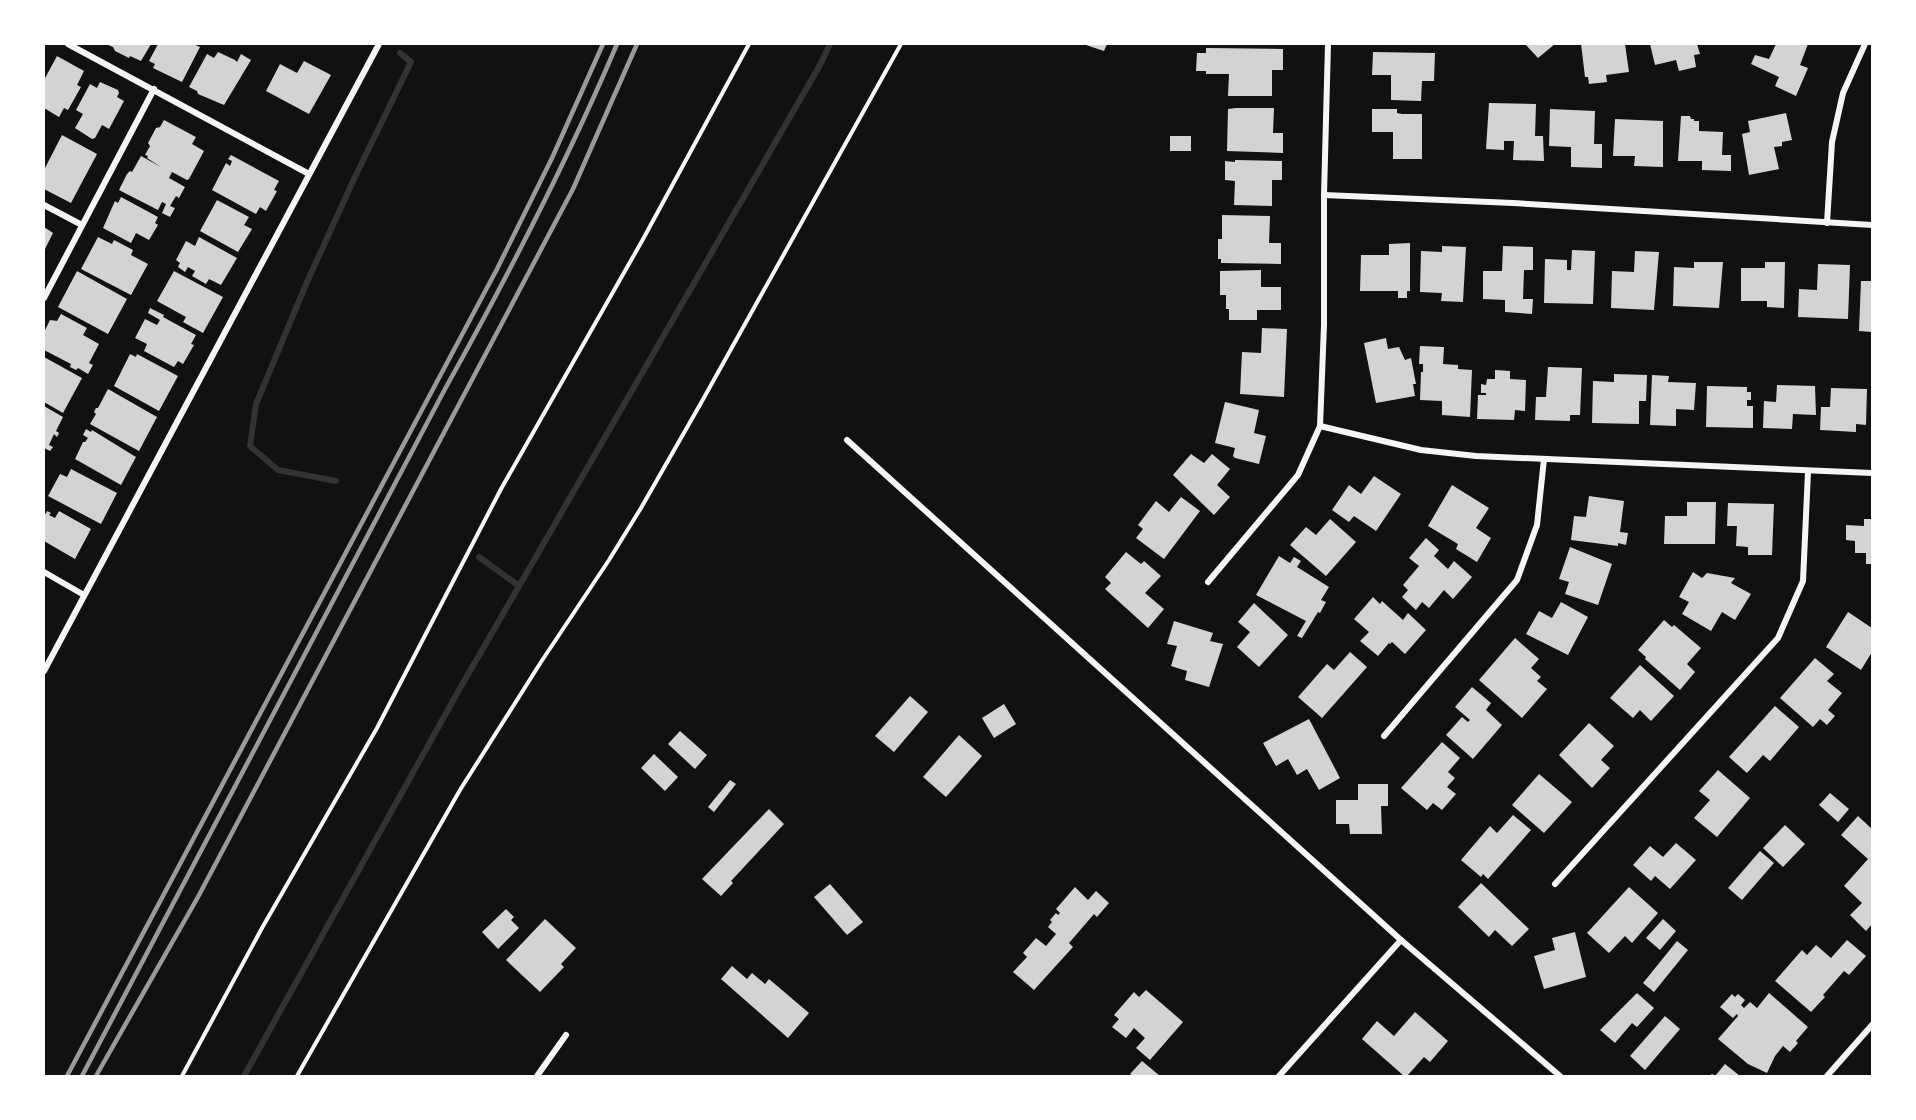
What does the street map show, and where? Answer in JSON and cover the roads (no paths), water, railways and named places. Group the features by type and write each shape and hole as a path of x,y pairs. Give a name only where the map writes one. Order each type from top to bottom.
{"street":[{"path":"68,44 309,174"},
{"path":"44,671 379,44"},
{"path":"1208,582 1298,475 1320,426 1324,325 1324,195 1328,44"},
{"path":"1827,223 1832,142 1843,93 1865,44"},
{"path":"44,298 154,89"},
{"path":"1324,195 1513,203 1872,225"},
{"path":"44,205 82,225"},
{"path":"1320,426 1421,450 1476,456 1872,473"},
{"path":"847,440 1401,940 1560,1077"},
{"path":"1384,736 1517,580 1537,525 1544,459"},
{"path":"1555,884 1778,638 1803,581 1808,472"},
{"path":"44,572 84,595"},
{"path":"1279,1077 1401,940"},
{"path":"1827,1077 1872,1025"},
{"path":"537,1077 566,1035"}],"waterway":[{"path":"244,1076 459,690 830,44"},
{"path":"336,481 278,470 250,446 256,404 307,282 411,62 400,53"},
{"path":"479,557 519,586"}],"railway":[{"path":"67,1076 497,269 552,158 603,44"},
{"path":"82,1076 514,261 578,132 617,44"},
{"path":"96,1076 198,897 573,189 637,44"}]}
